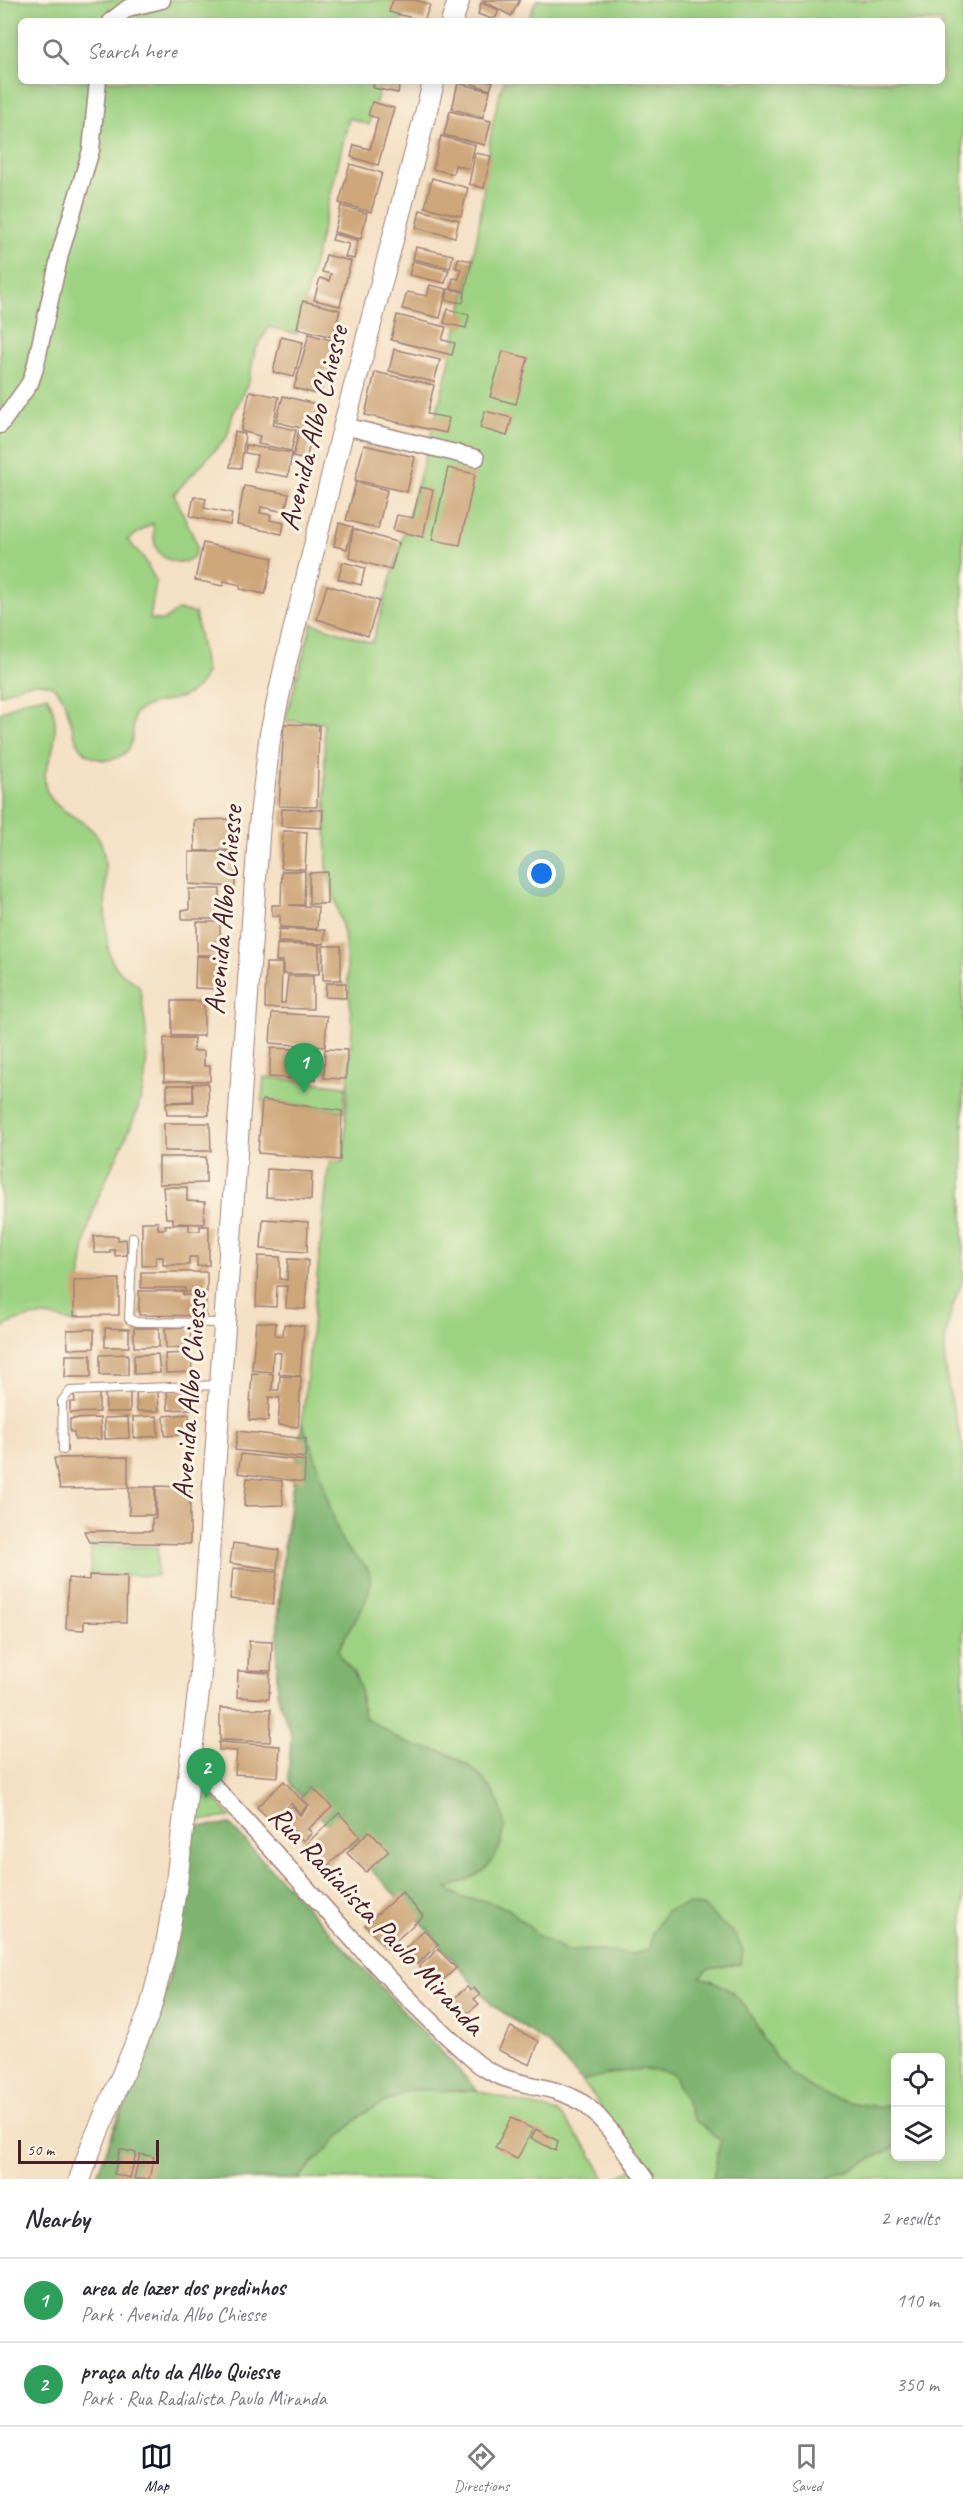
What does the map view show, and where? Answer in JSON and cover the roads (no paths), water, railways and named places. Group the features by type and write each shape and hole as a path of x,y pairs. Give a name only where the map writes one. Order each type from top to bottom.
{"street":[{"path":"115,18 128,9 162,0"},
{"path":"453,18 459,0"},
{"path":"0,425 30,383 35,368 60,254 91,150 98,84"},
{"name":"Avenida Albo Chiesse","path":"80,2179 92,2145 139,2040 159,1976 176,1887 200,1679 257,852 270,736 344,426 433,84"},
{"path":"344,426 476,458"},
{"name":"Rua Radialista Paulo Miranda","path":"191,1762 242,1815 363,1952 471,2058 503,2079 554,2091 584,2104 646,2179"}],"lane":[{"path":"133,1237 129,1319 137,1322 225,1323"},
{"path":"63,1450 62,1401 70,1391 220,1385"}],"place":[{"name":"area de lazer dos predinhos","path":"304,1093"},
{"name":"praça alto da Albo Quiesse","path":"206,1798"}]}
